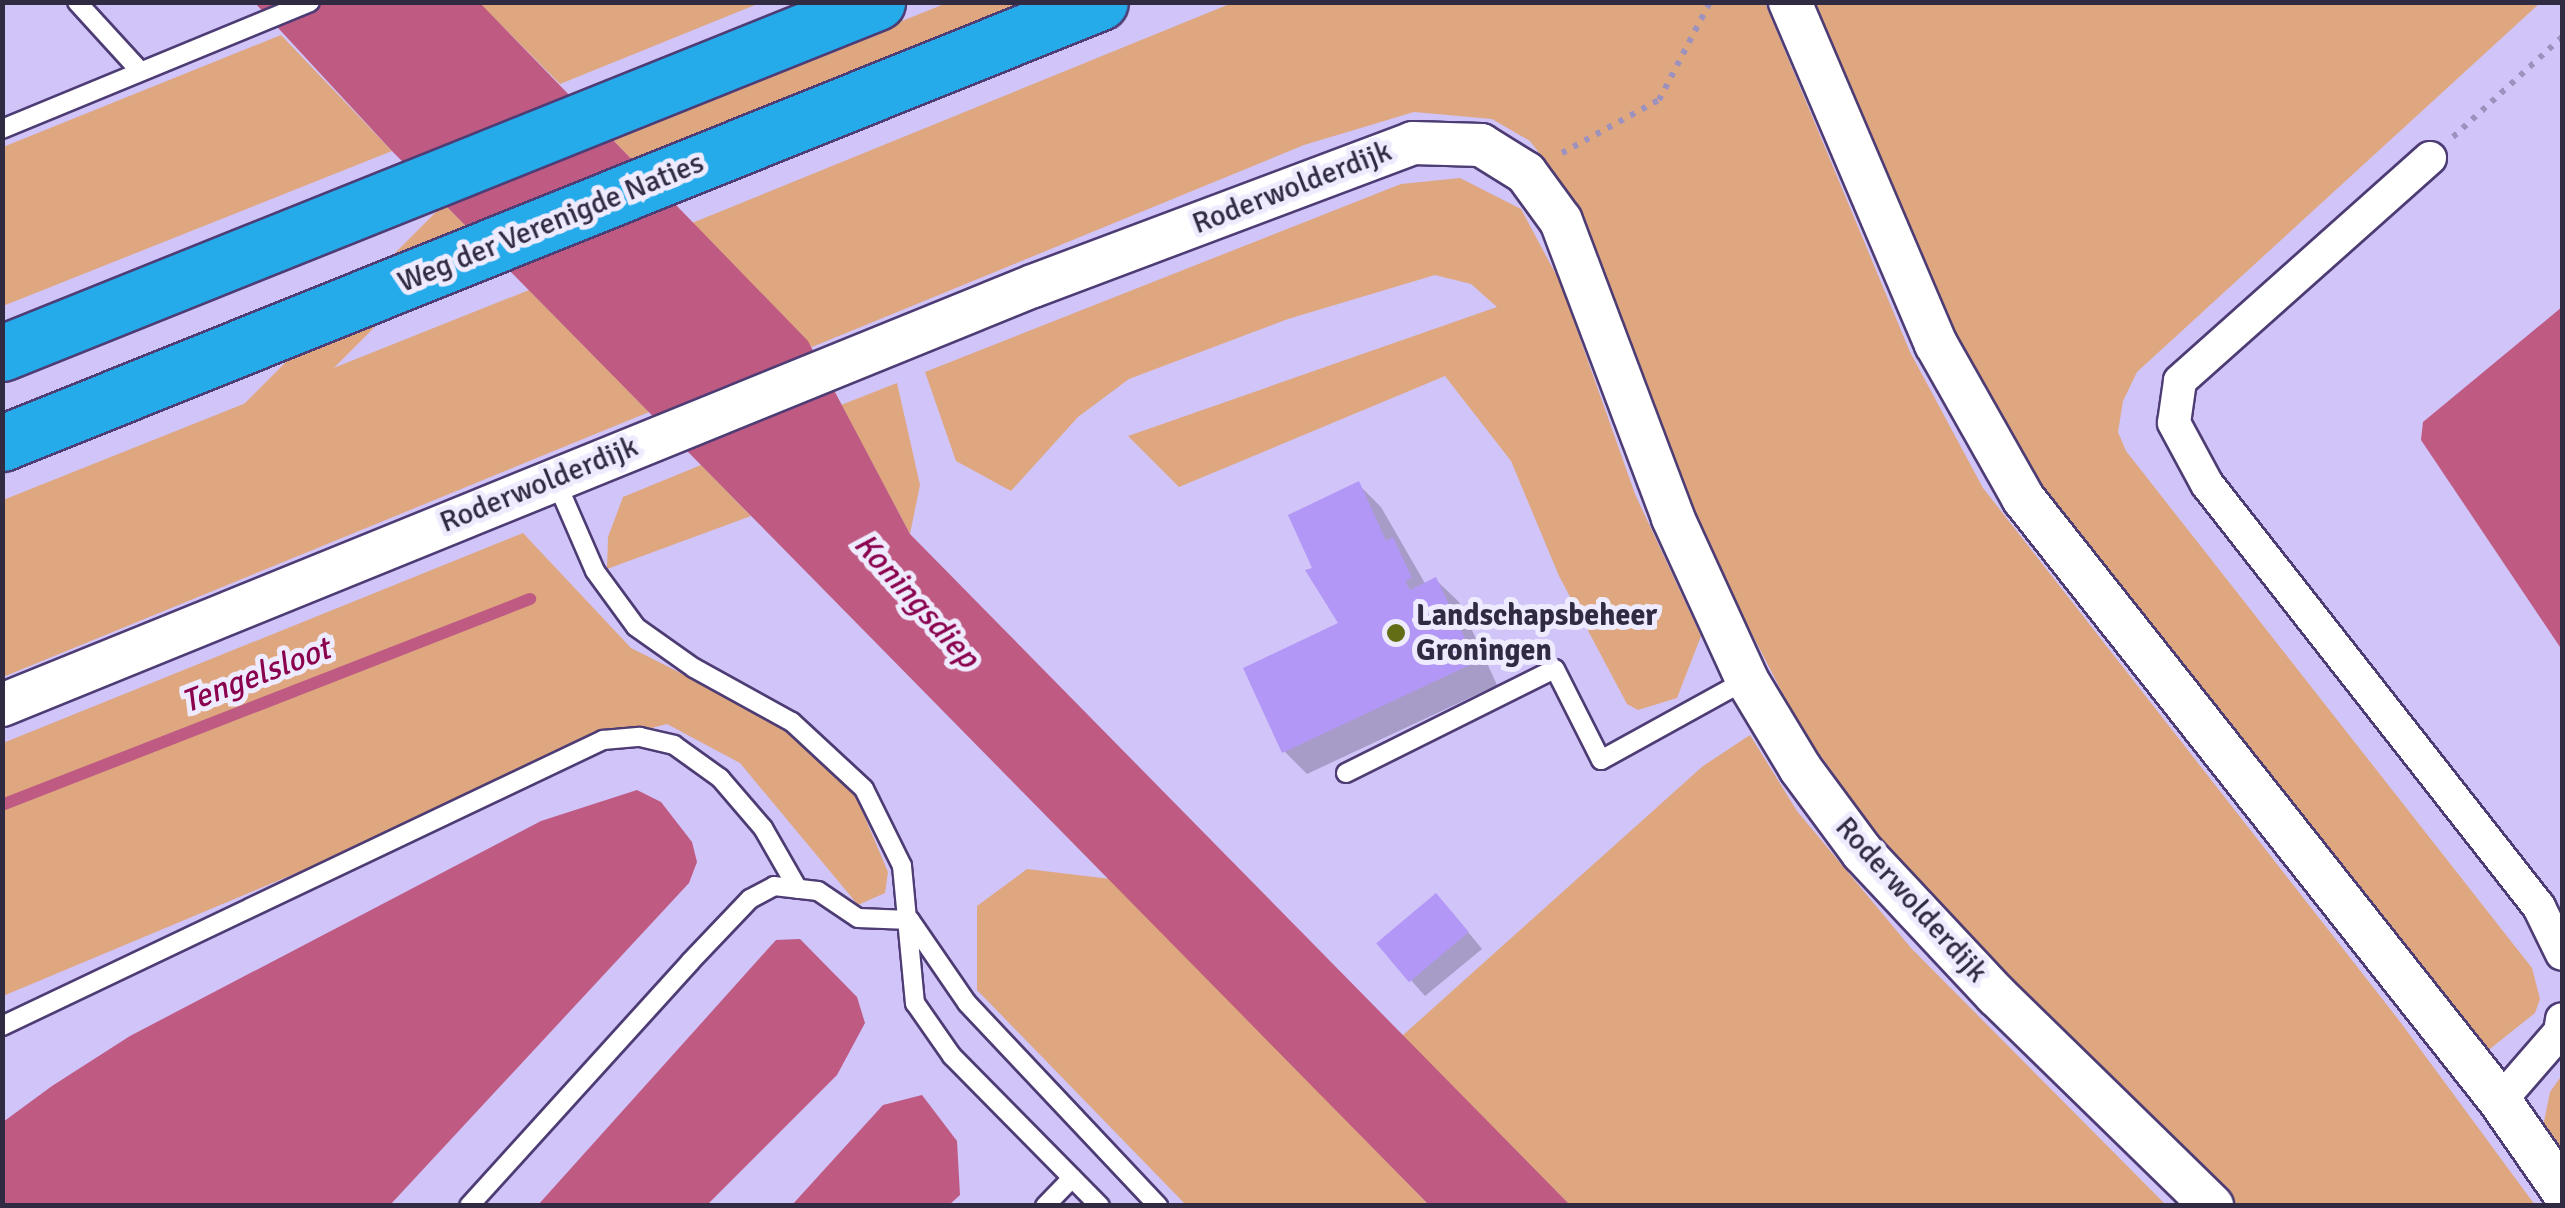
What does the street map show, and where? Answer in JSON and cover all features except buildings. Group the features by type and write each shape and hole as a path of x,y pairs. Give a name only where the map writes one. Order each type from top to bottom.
{"highway":[{"path":"2,353 878,2"},
{"name":"Weg der Verenigde Naties","path":"2,443 1100,2"}],"street":[{"path":"1790,2 1936,344 2022,498 2500,1102 2562,1190"},
{"name":"Roderwolderdijk","path":"2,705 653,438 1413,143 1482,146 1526,172 1561,221 1673,518 1747,680 1863,854 1996,995 2212,1206"},
{"path":"2430,158 2180,380 2174,423 2207,484 2540,907 2562,954"},
{"path":"2500,1102 2560,1032 2562,1019"}],"lane":[{"path":"77,2 139,70"},
{"path":"2,129 310,2"},
{"path":"555,479 595,571 636,628 694,668 792,722 864,790 902,866 910,920 907,954 915,1003 952,1056 1100,1206"},
{"path":"1346,774 1554,669 1601,760 1747,680"},
{"path":"2,1026 225,915 604,740 640,736 674,746 720,778 762,828 798,889"},
{"path":"469,1206 750,899 774,886 818,891 858,918 910,920"},
{"path":"910,920 967,1003 1158,1206"},
{"path":"1045,1206 1072,1178"}],"path":[{"path":"1526,172 1659,100 1710,2"},
{"path":"2459,131 2562,36"}],"shaded area":[{"path":"479,3 760,3 560,84"},
{"path":"947,3 1046,3 637,165 610,137"},
{"path":"1232,3 1765,3 1910,352 1983,488 2398,1019 2535,1205 2233,1205 1966,935 1880,839 1800,727 1706,545 1564,186 1530,141 1492,119 1414,112 1304,145 812,347 692,223"},
{"path":"1814,3 2540,3 2137,372 2123,401 2118,432 2126,451 2532,968 2540,999 2535,1013 2481,1056 2021,462 1952,334"},
{"path":"281,35 392,151 3,306 3,147"},
{"path":"1460,178 1521,209 1560,282 1635,494 1701,636 1677,698 1638,710 1627,704 1559,576 1511,461 1445,376 1179,487 1128,436 1497,307 1471,284 1435,275 1288,319 1129,379 1078,417 1011,491 956,461 925,372 1401,184"},
{"path":"444,204 471,231 135,567 108,540"},
{"path":"529,290 649,412 3,677 3,500"},
{"path":"897,383 920,485 910,534 841,405"},
{"path":"701,465 751,516 607,569 608,537 623,497"},
{"path":"523,533 631,648 776,721 827,755 855,794 888,872 885,893 858,905 740,763 667,724 628,734 3,996 3,743"},
{"path":"1750,735 1797,811 1911,948 2166,1205 1570,1205 1402,1036 1703,766"},
{"path":"1027,869 1111,879 1429,1205 1186,1205 977,990 977,906"},
{"path":"2562,1075 2562,1176 2542,1132 2550,1092"}],"water":[{"name":"Koningsdiep","path":"479,2 808,341 910,534 1570,1205 1429,1205 392,151 255,3"},
{"path":"2562,307 2562,650 2421,440 2423,422"},
{"path":"637,790 661,802 692,842 697,862 689,883 390,1205 3,1205 3,1122 52,1086 130,1036 541,821"},
{"path":"800,939 857,997 865,1023 837,1075 707,1205 538,1205 776,940"},
{"path":"922,1095 957,1141 960,1195 949,1205 792,1205 883,1105"}],"waterway":[{"name":"Tengelsloot","path":"2,805 530,599"}],"place":[{"name":"Landschapsbeheer Groningen","path":"1396,633"}]}
